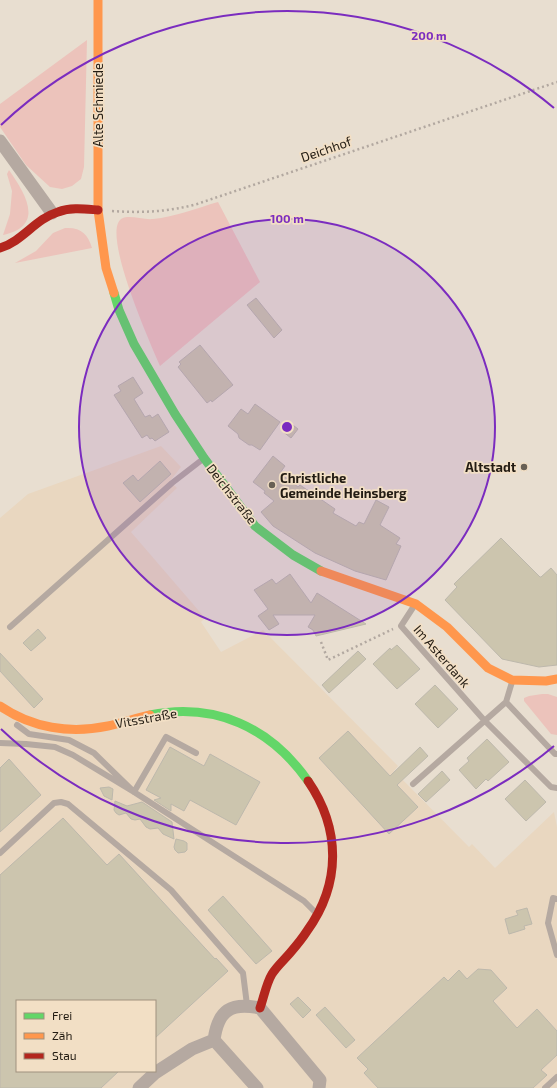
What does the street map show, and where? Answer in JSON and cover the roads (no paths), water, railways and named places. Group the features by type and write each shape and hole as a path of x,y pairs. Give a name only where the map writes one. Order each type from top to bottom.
{"street":[{"name":"Alte Schmiede","path":"98,0 98,210"},
{"path":"0,141 52,214"},
{"path":"0,248 22,238 35,226 52,214 71,208 98,210"},
{"name":"Deichstraße","path":"98,210 106,268 119,310 134,344 175,414 204,458 255,526 293,555 318,570 416,604 447,626 488,668 512,680 546,681 557,679"},
{"name":"Vitsstraße","path":"1,707 20,718 37,725 58,729 81,729 106,726 156,714 181,712 206,713 229,718 246,724 264,734 295,763 310,783 322,803 329,823 334,846 333,868 328,892 319,915 305,936 272,973 260,1008"},
{"path":"214,1040 216,1028 220,1019 226,1012 234,1007 247,1005 260,1008 320,1080 319,1088"},
{"path":"139,1088 155,1073 192,1049 214,1040"},
{"path":"214,1040 257,1088"}],"lane":[{"path":"10,627 172,483 204,458"},
{"name":"Im Asterdank","path":"416,604 401,626 484,720 551,787 557,788"},
{"path":"413,784 506,702 512,680"},
{"path":"506,702 555,754 557,754"},
{"path":"1,707 13,722 29,734 69,740 94,753 134,792"},
{"path":"134,792 166,737 196,753"},
{"path":"0,743 54,747 73,755 134,792 304,902 319,915"},
{"path":"0,853 54,803 61,802 68,804 171,890 243,973 247,1005"},
{"path":"557,899 553,898 548,922 557,955"},
{"path":"545,1088 557,1077"}],"place":[{"name":"Altstadt","path":"524,467"},
{"name":"Christliche Gemeinde Heinsberg","path":"272,485"}]}
